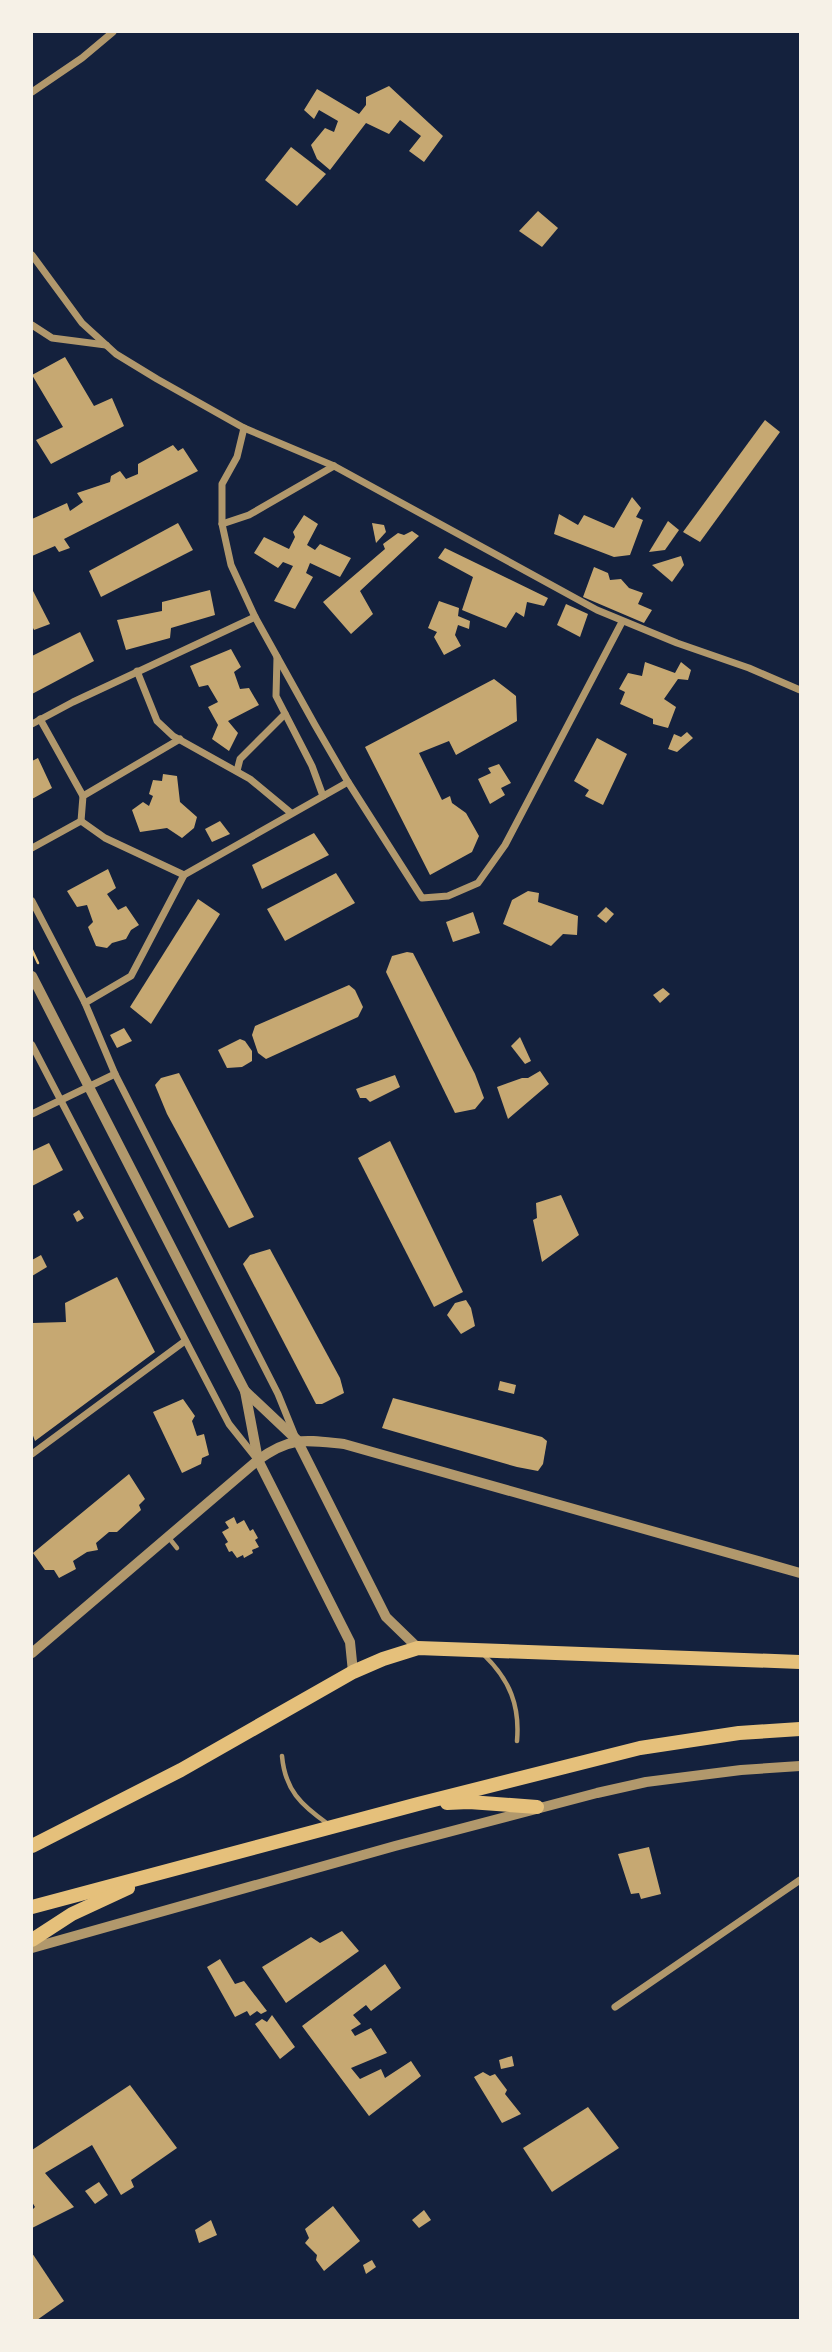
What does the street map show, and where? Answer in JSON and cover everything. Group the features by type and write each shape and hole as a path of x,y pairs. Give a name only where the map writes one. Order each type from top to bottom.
{"main road":[{"path":"32,1846 181,1770 353,1672 418,1648 800,1662"},
{"path":"32,1908 418,1804 640,1748 738,1733 800,1729"},
{"path":"418,1804 469,1802 537,1807"},
{"path":"32,1940 72,1914 168,1870"}],"street":[{"path":"32,92 82,58 113,32"},
{"path":"32,255 82,323 116,354 157,379 244,428 334,466 622,622 800,690"},
{"path":"32,325 52,338 107,345"},
{"path":"244,428 237,457 222,484 222,524 230,565 255,617 348,782 422,898 448,895 478,883 505,845 622,622"},
{"path":"222,524 249,514 334,466"},
{"path":"32,724 137,671 255,617"},
{"path":"277,656 276,696 312,766 323,796"},
{"path":"137,671 157,721 180,739 250,779 291,813"},
{"path":"237,771 240,759 285,714"},
{"path":"40,719 83,796 81,821"},
{"path":"83,796 180,739"},
{"path":"85,1003 131,976 184,875 348,782"},
{"path":"32,848 81,821"},
{"path":"81,821 104,838 184,875"},
{"path":"32,901 85,1003 115,1074 278,1394 297,1440 386,1617 418,1648"},
{"path":"32,976 245,1391 258,1460"},
{"path":"32,1045 229,1424 258,1460 350,1642 353,1672"},
{"path":"32,1114 115,1074"},
{"path":"32,1454 185,1341"},
{"path":"245,1391 297,1440"},
{"path":"32,1653 258,1460 276,1447 297,1440 344,1444 800,1573"},
{"path":"32,1948 537,1807 646,1782 741,1770 800,1766"},
{"path":"615,2007 800,1880"}],"lane":[{"path":"168,1537 177,1548"},
{"path":"479,1651 511,1688 517,1709 517,1741"},
{"path":"282,1756 284,1775 293,1791 306,1809 333,1827"}],"building":[{"path":"389,86 443,136 424,162 409,151 421,136 400,120 389,134 366,123 330,170 317,159 311,145 325,128 334,132 338,121 319,110 314,119 304,110 317,89 359,114 366,105 366,97"},
{"path":"291,147 326,174 297,206 265,180"},
{"path":"538,211 558,228 542,247 519,231"},
{"path":"65,357 94,406 112,398 124,426 51,464 36,440 63,427 32,375"},
{"path":"765,420 780,432 700,542 683,532"},
{"path":"173,445 178,451 183,448 198,471 64,539 70,548 59,552 55,546 32,556 32,519 67,503 70,511 83,502 77,493 110,482 111,476 120,471 126,479 138,474 138,464"},
{"path":"632,497 641,508 636,517 643,520 630,555 614,557 554,534 559,514 578,525 584,515 614,528"},
{"path":"304,515 318,524 307,545 315,550 320,544 351,558 340,577 310,563 306,573 313,577 295,609 274,601 293,566 283,562 278,568 254,553 264,537 289,549 295,537 293,532"},
{"path":"668,521 679,530 665,550 649,552"},
{"path":"178,523 193,550 101,597 89,571"},
{"path":"372,523 384,525 386,532 376,543"},
{"path":"412,531 419,536 360,591 373,614 351,634 323,602 385,549 383,544 398,533 404,535"},
{"path":"445,548 548,598 544,606 527,602 524,617 516,612 506,628 462,610 473,577 438,558"},
{"path":"681,556 684,565 672,582 652,565"},
{"path":"594,567 608,573 610,580 621,579 629,588 643,593 638,604 652,610 644,623 583,597"},
{"path":"32,589 50,624 34,630 32,626"},
{"path":"210,590 215,615 171,628 170,638 126,650 117,620 162,611 162,602"},
{"path":"439,601 459,608 458,616 470,621 469,629 458,625 455,635 461,646 444,655 434,637 437,632 428,628"},
{"path":"566,604 588,614 580,637 557,625"},
{"path":"80,632 94,661 32,694 32,656"},
{"path":"231,649 241,667 234,672 240,689 249,688 259,705 228,721 238,733 229,751 212,739 218,725 208,707 218,702 208,685 199,687 190,666"},
{"path":"645,662 675,673 681,662 691,670 688,680 678,679 664,699 676,707 668,728 653,724 653,719 620,704 625,692 619,689 628,673 642,676"},
{"path":"494,679 516,696 517,721 456,755 449,741 419,753 442,800 450,796 452,803 466,813 479,836 472,852 430,875 365,747"},
{"path":"687,732 693,738 677,752 668,749 674,734 681,737"},
{"path":"597,738 627,754 603,805 585,796 589,790 574,781"},
{"path":"38,758 52,788 32,799 32,761"},
{"path":"499,764 511,783 501,788 505,795 490,804 478,779 491,773 488,768"},
{"path":"163,774 177,776 180,802 197,817 194,828 182,838 167,828 140,832 132,810 143,802 149,806 153,796 149,794 153,780 162,781"},
{"path":"220,821 230,834 212,842 205,829"},
{"path":"314,833 329,855 262,889 252,865"},
{"path":"108,869 116,888 107,894 118,910 126,906 139,925 131,930 126,939 112,943 107,948 96,946 88,927 93,922 87,905 77,907 67,891"},
{"path":"336,873 355,903 285,941 267,909"},
{"path":"528,891 539,893 538,902 578,916 577,935 563,934 551,946 503,924 512,900"},
{"path":"198,899 220,914 151,1024 130,1007"},
{"path":"606,907 614,914 606,923 597,916"},
{"path":"473,912 480,933 453,942 446,922"},
{"path":"413,953 475,1074 484,1098 475,1109 455,1113 386,972 392,956"},
{"path":"349,985 355,990 363,1007 358,1017 266,1059 258,1053 252,1035 255,1026"},
{"path":"663,988 670,994 660,1003 653,995"},
{"path":"124,1028 132,1041 117,1048 110,1035"},
{"path":"520,1037 531,1061 525,1064 511,1046"},
{"path":"240,1039 245,1041 252,1051 252,1061 242,1067 227,1068 218,1050"},
{"path":"540,1071 549,1084 508,1119 497,1087 528,1078"},
{"path":"179,1073 254,1217 229,1228 167,1114 155,1085 161,1078"},
{"path":"395,1075 400,1087 370,1102 366,1098 360,1098 356,1089"},
{"path":"390,1141 463,1292 434,1307 358,1158"},
{"path":"49,1143 63,1170 32,1186 32,1151"},
{"path":"561,1195 579,1235 542,1262 533,1220 537,1218 536,1203"},
{"path":"79,1210 84,1218 77,1222 73,1214"},
{"path":"270,1249 340,1378 344,1393 322,1404 316,1404 243,1264 250,1255"},
{"path":"41,1255 47,1267 32,1276 32,1260"},
{"path":"117,1277 155,1352 35,1441 32,1433 32,1323 66,1322 65,1303"},
{"path":"466,1300 471,1308 475,1326 461,1334 447,1315 455,1303"},
{"path":"500,1381 516,1385 514,1394 498,1390"},
{"path":"393,1398 542,1437 547,1441 543,1464 538,1471 517,1467 382,1428"},
{"path":"183,1399 195,1416 192,1421 197,1436 204,1434 209,1455 202,1458 201,1464 182,1473 153,1412"},
{"path":"129,1474 145,1499 139,1505 141,1510 117,1532 109,1532 96,1543 98,1550 87,1552 73,1561 76,1569 59,1578 54,1570 45,1570 33,1553"},
{"path":"234,1517 237,1524 244,1520 258,1538 255,1540 259,1547 244,1558 243,1555 237,1558 232,1551 229,1552 225,1544 228,1542 222,1532 229,1528 225,1522"},
{"path":"649,1847 661,1894 641,1899 639,1893 631,1894 618,1854"},
{"path":"342,1931 359,1951 286,2003 262,1967 311,1937 320,1943"},
{"path":"220,1959 235,1984 244,1981 267,2011 261,2014 257,2011 250,2016 247,2011 235,2017 207,1967"},
{"path":"385,1964 401,1988 371,2011 366,2005 353,2015 361,2024 351,2030 355,2036 371,2028 387,2053 351,2068 360,2079 381,2069 385,2078 411,2061 421,2076 369,2116 302,2026"},
{"path":"272,2015 295,2047 280,2059 255,2024 262,2019 267,2022"},
{"path":"512,2056 514,2066 501,2069 499,2060"},
{"path":"483,2072 490,2076 495,2074 507,2090 505,2094 521,2114 502,2123 474,2077"},
{"path":"130,2085 177,2148 131,2180 134,2187 121,2195 92,2145 45,2173 74,2207 32,2228 32,2210 35,2207 32,2202 32,2150"},
{"path":"588,2107 619,2148 552,2192 523,2148"},
{"path":"99,2182 108,2195 95,2204 85,2191"},
{"path":"333,2206 360,2241 324,2271 316,2260 317,2255 305,2243 309,2238 305,2229"},
{"path":"424,2210 431,2220 419,2228 412,2220"},
{"path":"211,2220 217,2235 199,2243 195,2230"},
{"path":"32,2253 64,2301 37,2320 32,2320"},
{"path":"372,2260 376,2267 366,2274 363,2265"}]}
